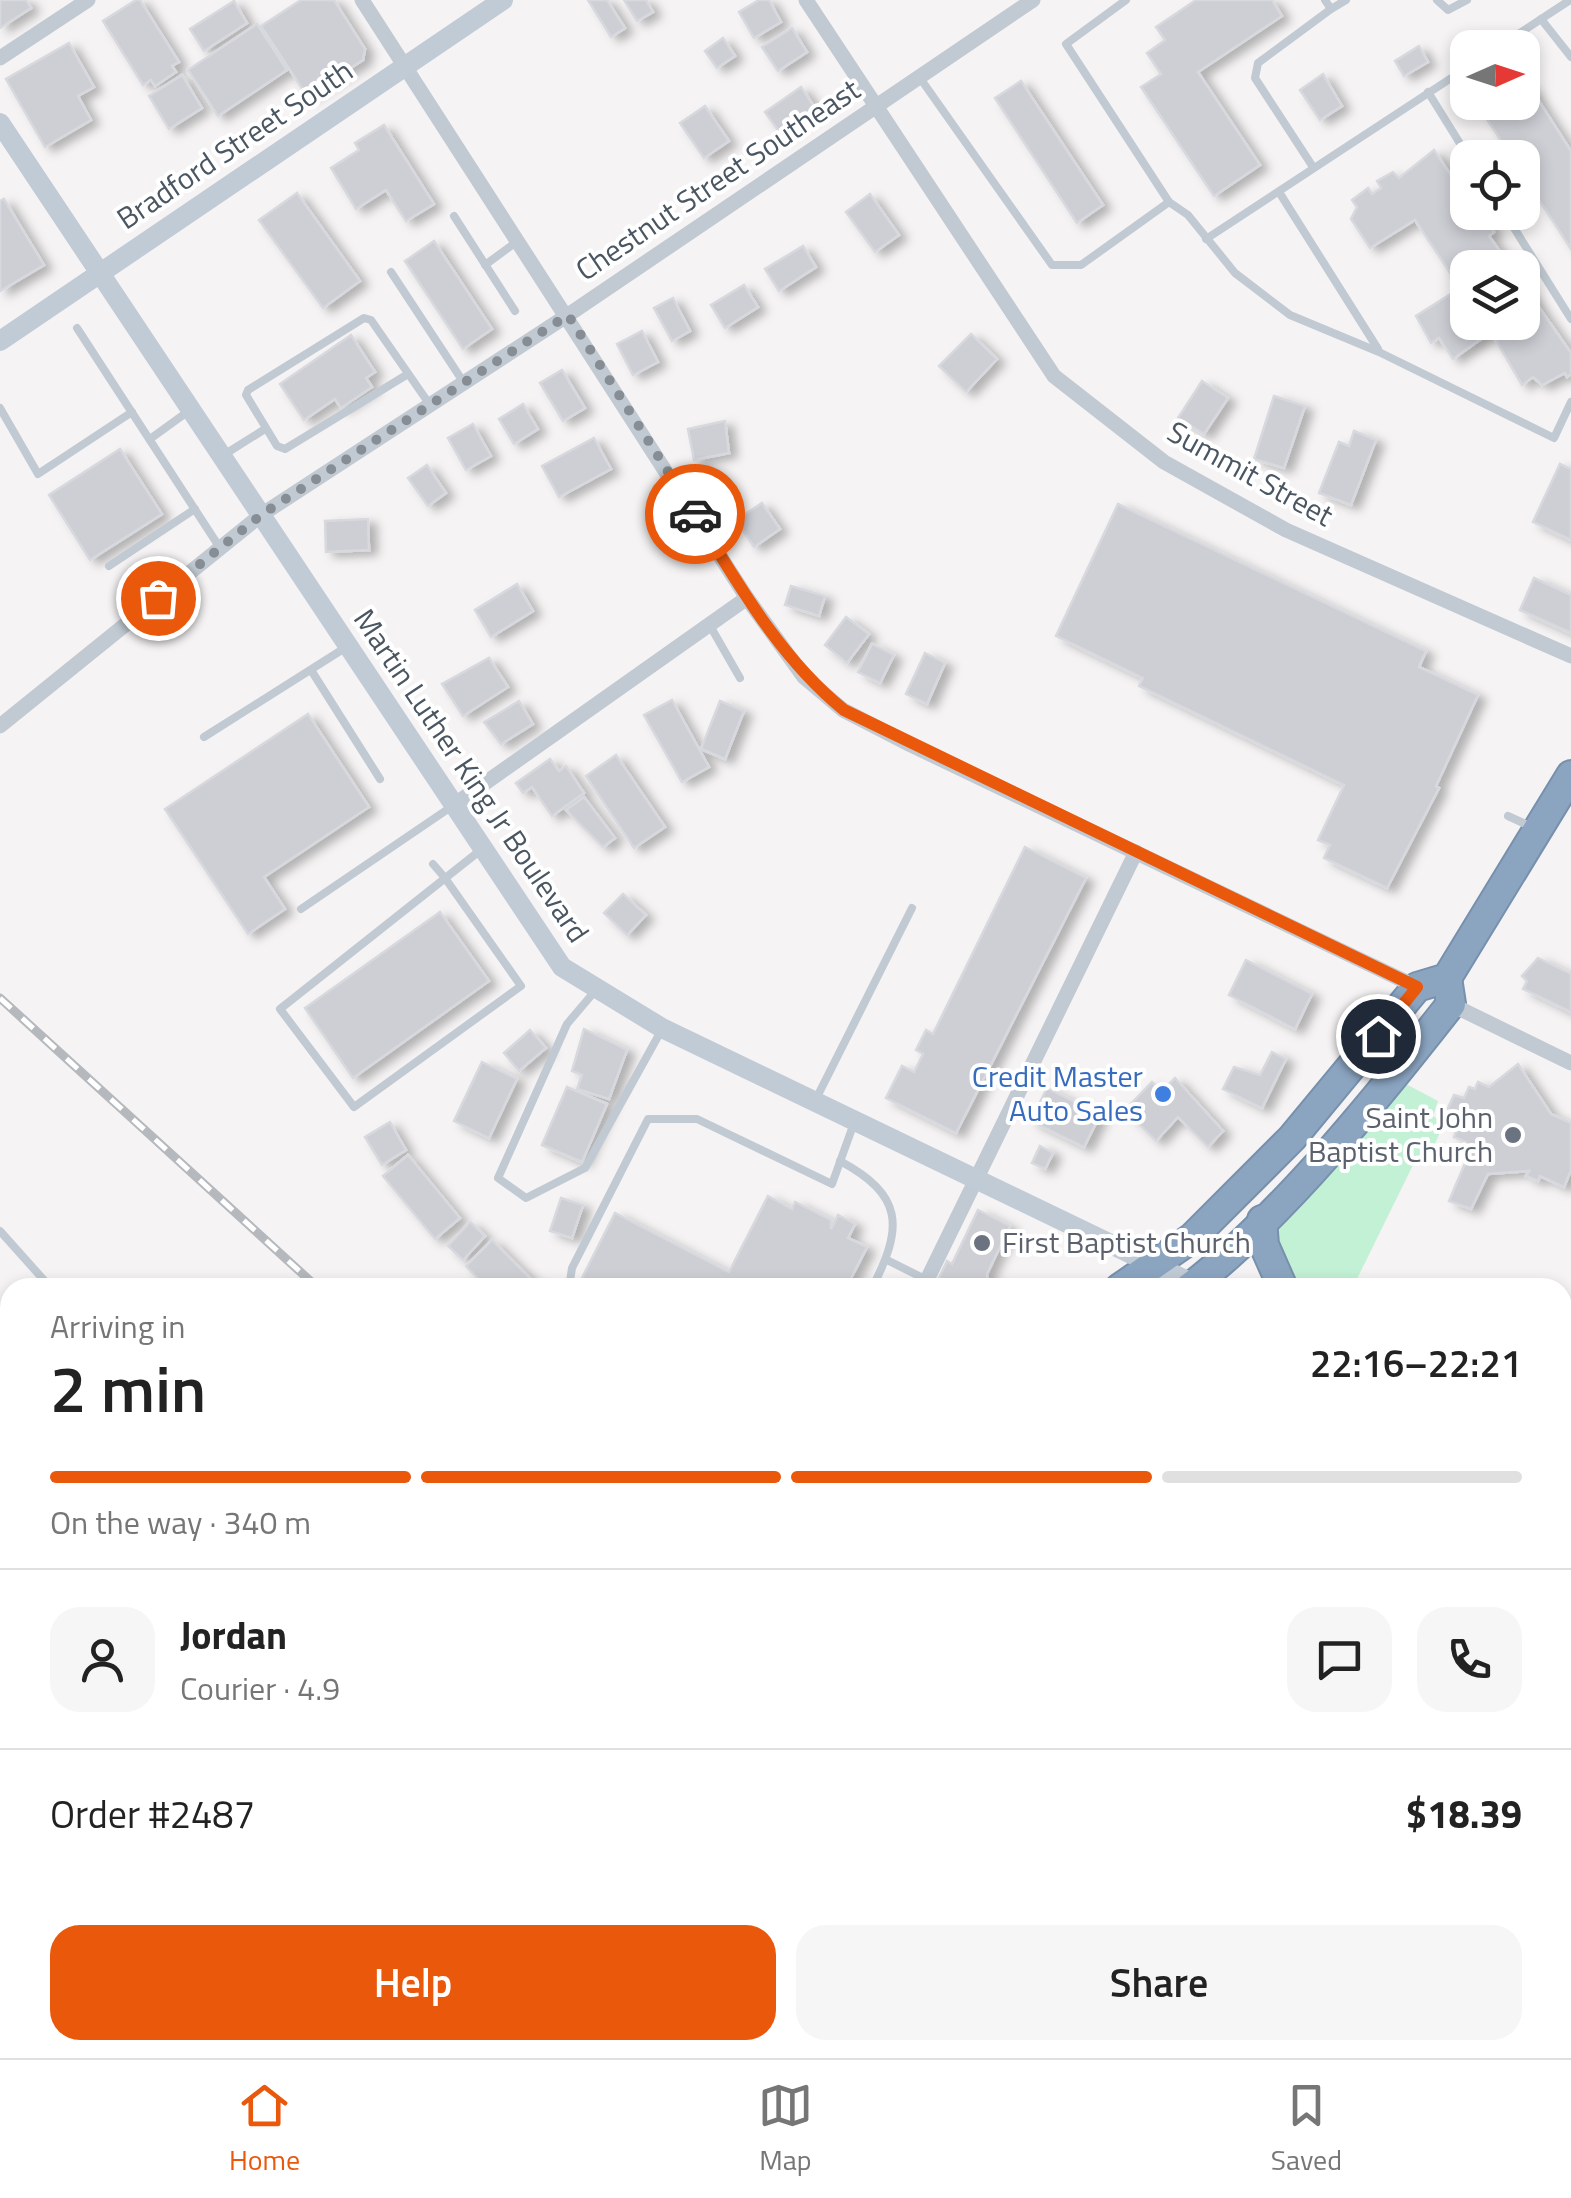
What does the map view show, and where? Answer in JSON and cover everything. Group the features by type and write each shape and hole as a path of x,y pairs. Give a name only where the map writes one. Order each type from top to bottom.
{"highway":[{"path":"1203,1278 1397,1073 1449,991 1571,776"},
{"path":"1133,1278 1192,1238 1292,1138 1417,987 1449,991"},
{"path":"1262,1220 1264,1245 1279,1278"}],"main road":[{"name":"Bradford Street South","path":"0,340 503,0"},
{"name":"Martin Luther King Jr Boulevard","path":"0,123 562,967 595,991 662,1028 1179,1278"}],"street":[{"path":"0,58 88,0"},
{"path":"362,0 747,598 804,677 844,710 1417,987"},
{"name":"Summit Street","path":"806,0 1054,376 1164,462 1286,530 1571,656"},
{"name":"Chestnut Street Southeast","path":"0,726 261,515 568,315 1033,0"},
{"path":"454,805 747,598"},
{"path":"928,1278 1136,852"},
{"path":"1449,991 1571,1063"}],"lane":[{"path":"1126,0 1066,44 1168,202 1188,215 1235,273 1290,316 1379,352 1554,438 1571,402"},
{"path":"1325,0 1331,9"},
{"path":"1312,167 1254,78 1258,63 1346,0"},
{"path":"1438,0 1448,10 1467,0"},
{"path":"1524,30 1570,0"},
{"path":"1541,19 1571,56"},
{"path":"920,78 1052,264 1081,265 1168,202"},
{"path":"1206,239 1450,78"},
{"path":"1428,92 1458,140"},
{"path":"1280,192 1379,352"},
{"path":"454,216 515,312"},
{"path":"1515,230 1571,319"},
{"path":"485,265 519,240"},
{"path":"390,272 464,382"},
{"path":"408,374 286,449 277,446 246,396 248,390 364,318 371,320 430,405"},
{"path":"77,328 220,548"},
{"path":"0,408 38,474 132,412"},
{"path":"150,439 190,410"},
{"path":"222,456 266,430"},
{"path":"109,566 194,509"},
{"path":"709,624 740,678"},
{"path":"204,737 348,646"},
{"path":"311,670 380,779"},
{"path":"301,909 454,805"},
{"path":"1508,816 1540,832"},
{"path":"434,864 446,878 521,986 354,1107 280,1008 446,878 482,849"},
{"path":"815,1100 912,908"},
{"path":"595,991 567,1024 498,1178 526,1198 585,1168 662,1028"},
{"path":"570,1278 572,1268 648,1119 697,1119 832,1184 854,1122"},
{"path":"840,1160 874,1179 896,1220 877,1278"},
{"path":"0,1231 43,1278"},
{"path":"886,1260 915,1278"}],"green space":[{"path":"1404,1083 1438,1101 1433,1116 1444,1124 1426,1163 1416,1159 1357,1278 1291,1278 1278,1256 1275,1225"}],"building":[{"path":"0,0 26,0 31,8 0,28"},
{"path":"140,0 179,62 172,66 176,72 155,86 151,80 143,85 103,21"},
{"path":"301,0 334,0 365,49 363,60 307,96 261,26"},
{"path":"588,0 607,0 625,28 611,37"},
{"path":"624,0 646,0 653,12 637,21"},
{"path":"759,0 769,0 781,22 754,38 739,12"},
{"path":"1196,0 1272,0 1282,16 1198,72 1260,165 1214,196 1141,87 1161,74 1147,53 1165,40 1156,27"},
{"path":"234,1 247,23 204,51 190,29"},
{"path":"257,24 287,70 218,116 188,70"},
{"path":"792,28 807,52 778,71 762,47"},
{"path":"723,38 735,56 717,68 705,51"},
{"path":"69,43 94,87 78,96 91,120 45,147 6,79"},
{"path":"1419,46 1428,62 1404,76 1395,61"},
{"path":"1323,74 1342,106 1320,120 1300,90"},
{"path":"182,75 202,108 169,129 149,96"},
{"path":"1021,81 1103,205 1077,223 995,98"},
{"path":"801,87 815,108 780,133 765,112"},
{"path":"1540,103 1571,151 1571,249 1540,202 1540,140 1500,140 1488,120 1540,120"},
{"path":"705,106 729,141 704,158 680,123"},
{"path":"384,125 434,204 406,221 386,190 356,209 331,168 359,150 355,143"},
{"path":"1434,150 1450,174 1450,230 1493,230 1489,236 1499,250 1450,250 1450,273 1415,220 1370,248 1351,219 1357,207 1352,200 1368,188 1372,194 1381,188 1377,181 1393,172 1399,178"},
{"path":"297,193 360,281 323,308 259,220"},
{"path":"870,194 899,235 875,252 846,212"},
{"path":"4,199 44,265 0,291 0,201"},
{"path":"434,241 492,329 463,349 405,261"},
{"path":"803,246 816,267 779,291 765,269"},
{"path":"744,285 758,307 725,328 711,305"},
{"path":"1450,294 1450,340 1480,340 1453,359 1439,338 1431,343 1416,316"},
{"path":"673,298 690,331 672,341 654,308"},
{"path":"1540,309 1571,353 1571,374 1567,377 1565,373 1542,385 1533,377 1522,385 1496,340 1540,340"},
{"path":"642,331 658,362 633,375 617,344"},
{"path":"971,334 997,359 966,392 939,366"},
{"path":"351,335 375,372 366,378 372,387 341,408 335,399 304,420 280,384"},
{"path":"562,370 585,408 563,421 540,383"},
{"path":"1202,381 1228,398 1204,434 1178,418"},
{"path":"1274,396 1305,406 1284,468 1254,459"},
{"path":"523,404 538,429 514,444 499,419"},
{"path":"725,421 729,453 694,460 688,429"},
{"path":"473,424 491,456 466,470 448,438"},
{"path":"1354,431 1376,440 1351,505 1319,493 1339,442 1349,446"},
{"path":"594,438 611,469 559,497 542,466"},
{"path":"120,449 162,514 90,560 49,495"},
{"path":"1560,464 1571,469 1571,540 1533,522"},
{"path":"427,465 446,493 428,506 408,478"},
{"path":"762,503 780,529 754,547 736,520"},
{"path":"1118,504 1426,651 1419,667 1478,695 1436,786 1439,788 1387,888 1324,858 1330,845 1318,840 1344,785 1139,686 1143,678 1056,636"},
{"path":"368,519 369,550 326,552 325,521"},
{"path":"1534,578 1571,595 1571,633 1520,610"},
{"path":"517,584 533,611 491,637 475,610"},
{"path":"791,586 825,596 819,616 785,605"},
{"path":"846,617 869,634 847,663 825,645"},
{"path":"872,644 894,655 880,683 858,672"},
{"path":"925,653 945,663 927,704 906,694"},
{"path":"489,658 508,687 463,716 442,684"},
{"path":"672,700 709,767 682,782 644,715"},
{"path":"519,701 533,724 501,744 484,722"},
{"path":"720,701 744,711 725,759 701,749"},
{"path":"308,714 369,807 264,877 285,909 248,934 165,809"},
{"path":"616,755 665,827 634,848 586,776"},
{"path":"550,759 559,771 566,766 584,793 552,816 532,787 523,793 516,783"},
{"path":"584,797 615,838 603,847 566,810"},
{"path":"1025,847 1086,878 956,1133 886,1098 902,1066 914,1072 923,1054 916,1050 926,1030 933,1034"},
{"path":"623,894 646,915 627,935 604,913"},
{"path":"440,912 489,981 353,1078 305,1008"},
{"path":"1538,958 1571,974 1571,1012 1523,989 1527,981 1522,976"},
{"path":"1246,960 1312,994 1295,1029 1229,995"},
{"path":"584,1029 627,1050 609,1099 577,1089 582,1075 572,1071"},
{"path":"530,1030 546,1048 519,1071 504,1053"},
{"path":"1272,1052 1286,1059 1262,1108 1223,1089 1234,1067 1260,1075"},
{"path":"482,1062 517,1079 489,1138 454,1121"},
{"name":"Saint John Baptist Church","path":"1518,1064 1551,1114 1571,1123 1571,1170 1564,1187 1540,1176 1538,1181 1526,1176 1529,1171 1488,1174 1471,1209 1449,1201 1466,1161 1466,1142 1454,1137 1456,1132 1450,1129 1457,1114 1447,1110 1454,1095 1464,1098 1469,1087 1475,1089 1478,1082 1489,1087"},
{"path":"1175,1078 1223,1131 1208,1147 1178,1117 1156,1141 1125,1110 1152,1082 1162,1091"},
{"path":"567,1087 607,1104 582,1162 542,1145"},
{"path":"1047,1088 1100,1115 1084,1147 1031,1121"},
{"path":"390,1122 406,1150 382,1165 365,1137"},
{"path":"1040,1146 1053,1153 1045,1169 1032,1163"},
{"path":"408,1155 460,1218 435,1239 383,1176"},
{"path":"768,1196 792,1209 795,1202 831,1220 831,1229 838,1215 855,1224 848,1238 867,1247 851,1278 582,1278 615,1213 729,1272"},
{"path":"561,1198 583,1205 572,1238 550,1231"},
{"name":"First Baptist Church","path":"978,1210 1010,1226 987,1278 939,1278 947,1261 952,1264"},
{"path":"470,1222 485,1236 463,1260 448,1246"},
{"path":"492,1240 529,1278 477,1278 466,1266"}],"railway":[{"path":"0,998 307,1278"}],"way so far":[{"path":"158,598 261,515 568,315 695,514"}],"place":[{"name":"Credit Master Auto Sales","path":"1163,1094"},
{"name":"Saint John Baptist Church","path":"1513,1135"},
{"name":"First Baptist Church","path":"982,1243"}],"route":[{"path":"695,514 747,598 804,677 844,710 1417,987 1378,1036"}]}
